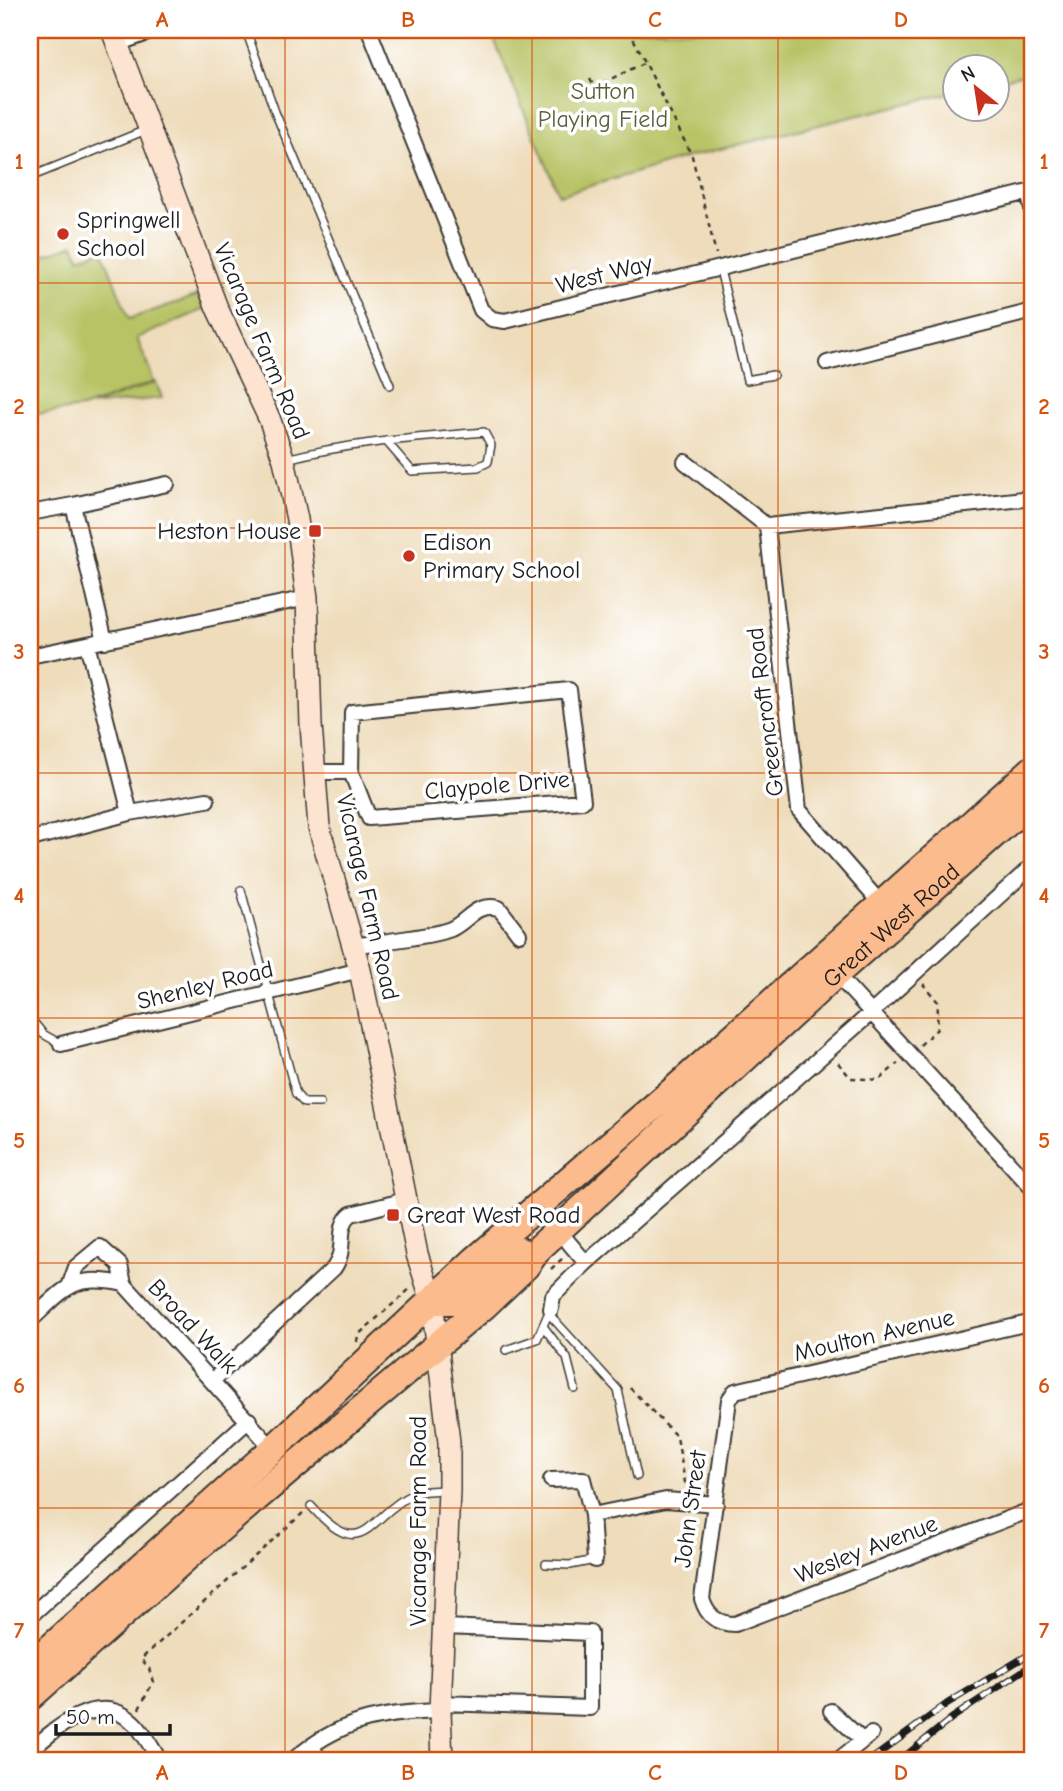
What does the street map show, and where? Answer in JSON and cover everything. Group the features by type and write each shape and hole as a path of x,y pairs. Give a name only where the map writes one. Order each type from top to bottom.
{"highway":[{"name":"Great West Road","path":"30,1666 273,1449 422,1293 882,905 1033,769"},
{"name":"Great West Road","path":"30,1697 189,1555 510,1281 549,1239 836,974 1033,800"},
{"path":"422,1293 459,1301 515,1252 549,1239"}],"street":[{"path":"114,37 156,30"},
{"name":"West Way","path":"369,30 481,310 492,319 505,321 720,270 1031,191"},
{"name":"Vicarage Farm Road","path":"114,37 217,308 269,418 284,460 297,519 307,598 313,772 319,827 359,970 417,1254 422,1293 437,1345 449,1442 441,1707 442,1761"},
{"path":"1031,191 1033,213"},
{"path":"827,363 1033,311"},
{"path":"685,462 767,526 1033,498"},
{"path":"30,513 167,484"},
{"path":"73,505 105,641"},
{"name":"Greencroft Road","path":"767,526 799,810 882,905"},
{"path":"30,656 307,598"},
{"path":"88,644 130,813"},
{"name":"Claypole Drive","path":"569,690 583,801 369,818 351,772 352,712 569,690"},
{"path":"313,772 351,772"},
{"path":"35,838 130,813 207,800"},
{"path":"550,1311 553,1296 586,1263 871,1013 1033,865"},
{"path":"353,946 451,929 473,910 485,906 499,908 519,934"},
{"name":"Shenley Road","path":"61,1044 359,970"},
{"path":"836,974 1033,1189"},
{"path":"213,1380 334,1268 343,1252 342,1225 346,1218 351,1214 406,1200"},
{"path":"549,1239 586,1263"},
{"path":"30,1321 70,1284 76,1267 100,1247 120,1265 124,1284"},
{"name":"Broad Walk","path":"70,1284 98,1279 124,1284 273,1449"},
{"name":"Moulton Avenue","path":"729,1400 735,1391 1033,1322"},
{"name":"John Street","path":"716,1620 705,1609 701,1590 716,1504 729,1400"},
{"path":"30,1616 249,1420"},
{"path":"551,1480 583,1479 592,1515 595,1560"},
{"path":"592,1515 666,1500 716,1504"},
{"name":"Wesley Avenue","path":"716,1620 726,1624 745,1621 1033,1509"},
{"path":"292,1761 359,1719 441,1707 590,1708 590,1633 444,1627"},
{"path":"30,1751 66,1720 83,1713 112,1711 132,1721 160,1761"},
{"path":"831,1711 866,1737 837,1761"}],"lane":[{"path":"246,30 275,112 390,386"},
{"path":"30,177 148,129"},
{"path":"720,270 747,380 773,375"},
{"path":"284,460 329,448 386,441 484,432 491,445 488,462 478,467 412,471 386,441"},
{"path":"241,890 296,1094 304,1103 320,1103"},
{"path":"30,1018 43,1034 61,1044"},
{"path":"506,1350 537,1339 550,1311 618,1391 637,1476"},
{"path":"543,1326 567,1358 575,1389"},
{"path":"311,1506 331,1528 357,1534 369,1529 410,1495 449,1490"},
{"path":"546,1564 570,1565 595,1560"},
{"path":"314,1745 326,1761"}],"path":[{"path":"629,30 692,156 720,270"},
{"path":"594,88 646,62"},
{"path":"590,79 598,95"},
{"path":"827,1051 851,1078 879,1080 909,1054 937,1029 938,1002 914,974"},
{"path":"358,1335 422,1293"},
{"path":"630,1388 677,1437 688,1502"},
{"path":"132,1721 153,1682 149,1668 141,1659 311,1506"}],"green space":[{"name":"Sutton Playing Field","path":"490,30 1033,30 1033,72 1010,78 1010,52 940,52 940,95 692,156 559,195"},
{"name":"Springwell School","path":"74,244 80,258 102,249 129,319 199,295 205,309 137,338 154,382 82,408 30,415 30,260"},
{"path":"156,382 162,398 91,406"}],"railway":[{"path":"869,1761 948,1703 1033,1652"},
{"path":"899,1761 952,1718 1033,1664"}],"place":[{"name":"Springwell School","path":"63,234"},
{"name":"Heston House","path":"315,531"},
{"name":"Edison Primary School","path":"409,556"},
{"name":"Great West Road","path":"393,1215"}]}
